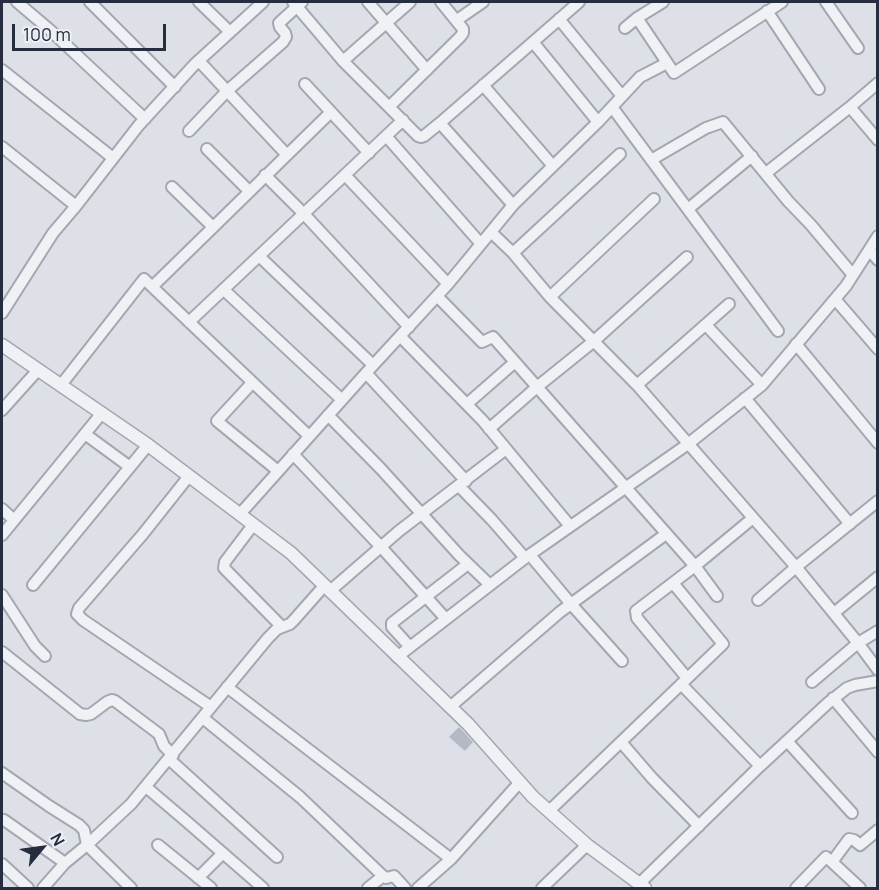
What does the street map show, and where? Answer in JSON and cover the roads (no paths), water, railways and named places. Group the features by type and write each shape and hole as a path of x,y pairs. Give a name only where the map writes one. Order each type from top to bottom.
{"street":[{"path":"17,2 145,118"},
{"path":"90,2 175,87"},
{"path":"199,2 230,32"},
{"path":"2,313 47,242 145,118 199,61 263,2"},
{"path":"368,2 427,70"},
{"path":"343,61 410,2"},
{"path":"389,107 460,37 463,29 441,2"},
{"path":"457,20 483,2"},
{"path":"189,130 226,91 283,42 286,37 279,23 298,3 343,61 421,137 579,2"},
{"path":"625,28 663,2"},
{"path":"637,18 674,72 782,2"},
{"path":"826,2 858,48"},
{"path":"767,11 819,89"},
{"path":"559,20 622,96"},
{"path":"532,42 598,122"},
{"path":"199,61 287,154"},
{"path":"240,514 341,399 448,284 513,205 598,122 640,77 667,63"},
{"path":"2,70 113,158"},
{"path":"766,173 878,83"},
{"path":"305,84 369,153"},
{"path":"483,85 553,166"},
{"path":"850,106 878,140"},
{"path":"612,107 778,331"},
{"path":"153,286 331,112"},
{"path":"189,322 403,120"},
{"path":"651,160 706,128 723,122 853,275"},
{"path":"440,123 513,205"},
{"path":"386,136 481,244"},
{"path":"2,147 76,206"},
{"path":"207,149 249,191"},
{"path":"513,253 620,154"},
{"path":"688,209 752,156"},
{"path":"265,175 409,327"},
{"path":"345,175 448,284"},
{"path":"172,187 213,227"},
{"path":"550,297 654,198"},
{"path":"491,232 513,253 550,297 637,385 796,567 878,670"},
{"path":"397,657 527,556 688,444 762,385 835,299 878,236"},
{"path":"869,250 878,260"},
{"path":"259,256 369,369 492,520 622,661"},
{"path":"489,429 687,257"},
{"path":"61,385 144,279 309,436"},
{"path":"224,290 341,399"},
{"path":"437,296 482,342 493,337 695,566 717,596"},
{"path":"835,299 878,349"},
{"path":"637,385 729,304"},
{"path":"706,325 762,385"},
{"path":"400,336 467,404 570,526"},
{"path":"796,344 878,443"},
{"path":"2,345 148,445 291,553 468,724 533,797 587,845 642,886 760,766 833,699 855,685 878,681"},
{"path":"467,404 515,362"},
{"path":"2,410 38,370"},
{"path":"252,383 217,421 278,471"},
{"path":"745,398 850,524"},
{"path":"2,535 102,413"},
{"path":"328,415 490,585"},
{"path":"86,434 130,466"},
{"path":"33,585 148,445"},
{"path":"43,888 65,863 131,804 268,638 290,624 327,588 506,449"},
{"path":"293,454 446,619"},
{"path":"189,476 79,608 77,614 211,707"},
{"path":"758,600 878,501"},
{"path":"2,510 14,520"},
{"path":"753,518 673,584 636,611 636,615 684,681 760,766"},
{"path":"253,525 225,562 224,568 282,627"},
{"path":"450,707 571,604 666,534"},
{"path":"410,647 392,625 394,622 468,564"},
{"path":"834,613 878,578"},
{"path":"549,811 723,644 673,584"},
{"path":"2,595 35,646 45,656"},
{"path":"812,682 858,643 878,631"},
{"path":"2,652 80,714 86,716 107,702 115,701 159,734 171,757 277,857"},
{"path":"228,687 451,859"},
{"path":"833,699 878,752"},
{"path":"203,717 300,797 383,876 387,878 394,876 405,888"},
{"path":"787,741 852,813"},
{"path":"621,742 699,826"},
{"path":"2,772 79,825 84,830 87,845 131,888"},
{"path":"418,888 451,859 520,782"},
{"path":"146,787 263,888"},
{"path":"4,820 65,863"},
{"path":"832,862 849,839 860,845 878,830"},
{"path":"158,845 211,888"},
{"path":"542,888 587,845"},
{"path":"198,878 223,853"},
{"path":"796,888 826,857 860,888"},
{"path":"2,864 28,888"},
{"path":"368,888 383,876"}]}
